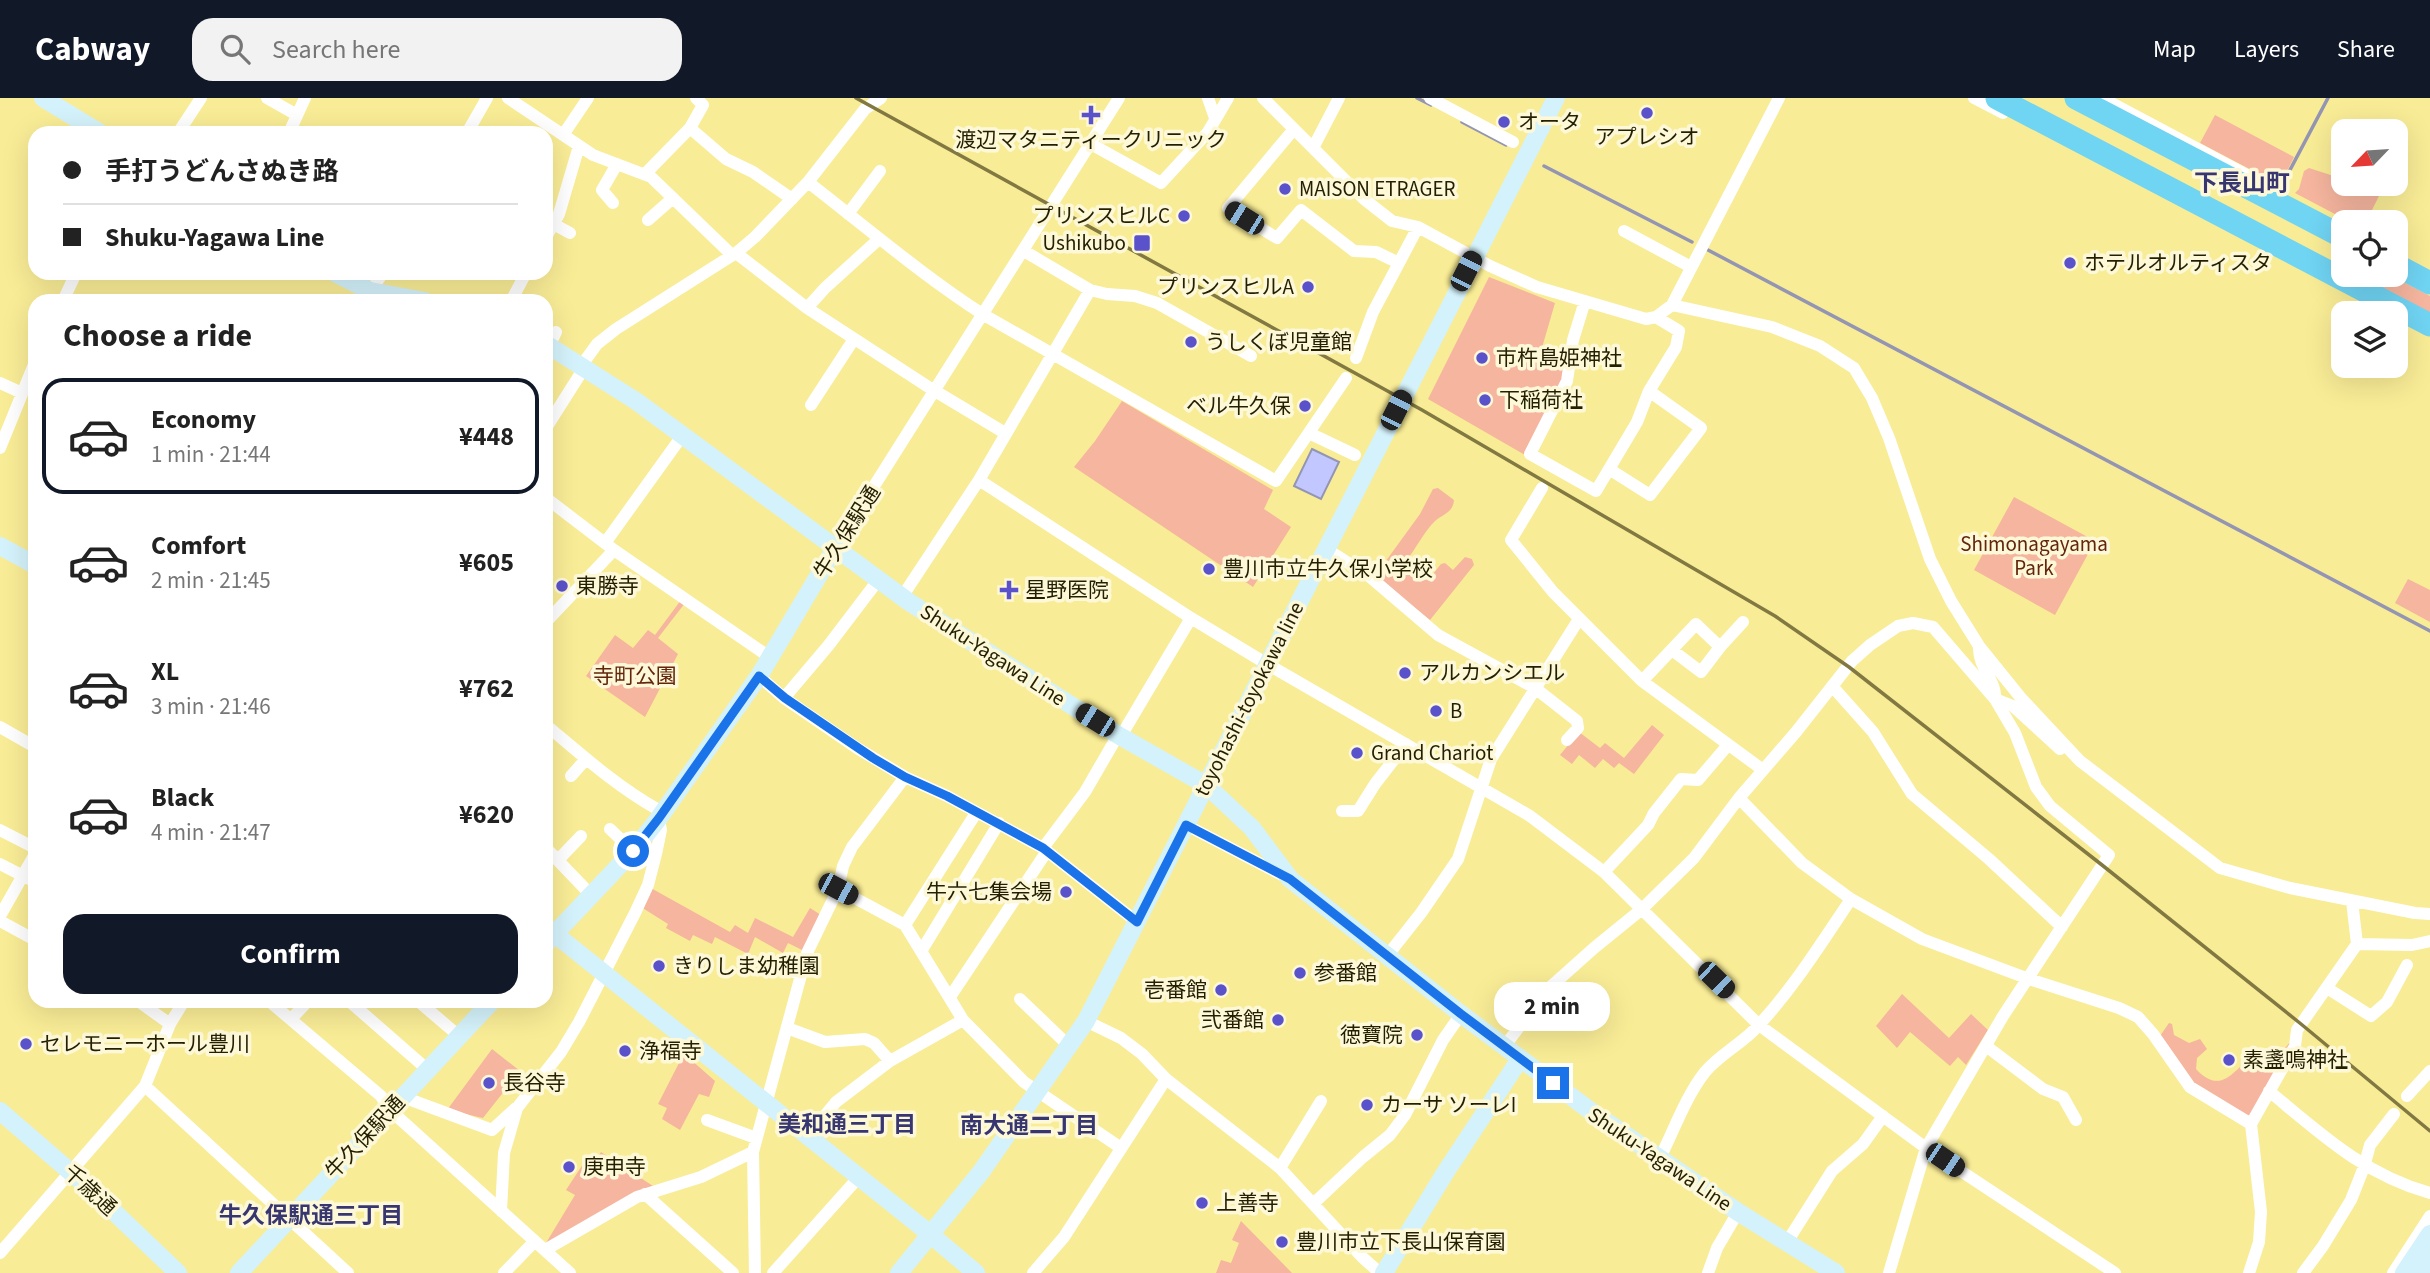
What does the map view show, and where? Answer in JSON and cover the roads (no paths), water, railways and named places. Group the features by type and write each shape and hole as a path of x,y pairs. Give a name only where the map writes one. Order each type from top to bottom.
{"highway":[{"path":"1997,98 2423,321"},
{"path":"2076,98 2331,231"}],"main road":[{"name":"toyohashi-toyokawa line","path":"899,1273 981,1172 1086,1021 1556,98"},
{"path":"53,101 90,126"},
{"path":"344,280 363,294"},
{"name":"Shuku-Yagawa Line","path":"553,342 582,366 636,401 902,597 1119,736 1206,785 1252,828 1290,879 1461,1014 1592,1112 1738,1212 1836,1273"},
{"path":"0,546 28,561"},
{"name":"牛久保駅通","path":"553,931 592,896 659,818 771,658 835,548"},
{"path":"553,938 603,973 976,1273"},
{"name":"牛久保駅通","path":"239,1273 485,1008"},
{"path":"1382,1273 1520,1059"},
{"name":"千歳通","path":"0,1111 71,1172 178,1273"},
{"path":"2404,1273 2430,1234"},
{"path":"2422,1273 2430,1260"}],"street":[{"path":"183,126 201,98"},
{"path":"267,98 298,114"},
{"path":"292,126 305,98"},
{"path":"471,126 488,98"},
{"path":"508,98 550,126"},
{"path":"563,135 588,98"},
{"path":"645,174 690,128 703,106 696,98"},
{"path":"553,417 579,376 582,366 604,338 734,254 755,237 808,182 865,109 881,98"},
{"name":"牛久保駅通","path":"835,548 1119,98"},
{"path":"1208,98 1215,118"},
{"path":"1091,144 1161,183 1208,132 1228,98"},
{"path":"1263,98 1364,199 1392,221 1418,226 1474,257 1537,286 1646,319 1656,317 1672,305 1779,98"},
{"path":"1313,148 1339,98"},
{"path":"1430,98 1513,142"},
{"path":"1975,98 2271,251 2280,246"},
{"path":"2102,98 2292,200 2290,209"},
{"path":"553,128 593,155 645,174 734,254 807,309 1005,433"},
{"path":"690,128 726,159 753,172 792,199"},
{"path":"1294,129 1228,208 1278,238 1301,210 1354,251 1376,252 1399,263"},
{"path":"553,220 559,215 579,146"},
{"path":"613,203 603,190 617,164"},
{"path":"848,214 880,171"},
{"path":"808,182 937,281 945,290 984,315 1276,481 1346,378"},
{"path":"648,220 673,198"},
{"path":"553,224 570,233"},
{"path":"1356,358 1373,312 1418,226"},
{"path":"1624,231 1692,267"},
{"path":"807,309 825,288 879,239"},
{"path":"1024,251 1090,289 1107,294 1135,296 1157,303 1251,356"},
{"path":"902,597 979,480 1090,289"},
{"path":"1585,301 1573,340 1567,381 1531,454 1596,491 1637,422 1649,391 1676,347 1679,331 1656,317"},
{"path":"1672,305 1772,327 1820,346 1854,368 1872,398 1889,438 1930,559 1951,601 1979,646 2021,698 2080,761"},
{"path":"2423,321 2414,328 2430,336"},
{"path":"811,405 854,339"},
{"path":"0,448 28,379"},
{"path":"0,383 22,393"},
{"path":"1609,469 1650,495 1701,428 1649,391"},
{"path":"1309,433 1355,455"},
{"path":"553,614 609,547 682,436"},
{"path":"979,480 1191,618 1530,816 1604,872 1759,1025 1926,1148 2115,1273"},
{"path":"1542,488 1511,540 1531,567 1642,681 1763,770"},
{"path":"553,503 609,547 771,658"},
{"path":"1325,548 1370,577 1438,635 1535,688 1577,721 1578,728 1567,740"},
{"path":"785,698 879,579"},
{"path":"950,997 1084,792 1191,618"},
{"path":"1387,956 1458,859 1491,759 1579,619"},
{"path":"1672,650 1701,672 1743,622"},
{"path":"1642,681 1696,624 1720,647"},
{"path":"1504,1047 1547,990 1642,909 1694,858 1738,798 1852,661 1898,626 1913,624 1933,627 1995,699 2015,733 2036,787 2050,806 2109,855 2003,1016 1926,1148 1889,1273"},
{"path":"1979,646 1978,656 1996,690 1995,699"},
{"path":"759,676 785,698 857,748 905,777 999,823 1045,850 1137,922"},
{"path":"1832,686 1873,732 1912,794 1989,859 2062,927"},
{"path":"1995,699 2013,706 2050,741 2220,868 2290,888 2430,914"},
{"path":"0,727 28,743"},
{"path":"278,1008 381,1096 396,1103 492,1130 517,1108 561,1052 616,951 648,885 661,830 657,809 630,794 553,731"},
{"path":"1342,811 1358,811 1406,744"},
{"path":"1604,872 1648,825 1654,813 1681,779 1698,780 1728,745"},
{"path":"571,776 586,759"},
{"path":"755,1273 753,1152 787,1028 791,990 802,975 811,942 838,889 843,866 852,847 905,777"},
{"path":"1738,798 1802,863 1851,899 1922,939 2138,1017 2190,1087 2251,1124"},
{"path":"905,925 976,813"},
{"path":"922,950 999,823"},
{"path":"1186,825 1290,879"},
{"path":"610,829 633,851"},
{"path":"0,830 28,844"},
{"path":"558,860 581,836"},
{"path":"553,855 592,896"},
{"path":"0,864 28,878"},
{"path":"0,916 28,865"},
{"path":"838,889 905,925 963,1020 1024,1082 1121,1149"},
{"path":"1660,1158 1686,1104 1706,1071 1744,1041 1759,1025 1799,976 1851,899"},
{"path":"2249,1273 2259,1242 2261,1212 2251,1124 2294,1046 2297,1030 2357,944 2352,901"},
{"path":"0,921 28,936"},
{"path":"2357,944 2412,945 2430,941"},
{"path":"2327,988 2371,1016 2387,1002 2407,965"},
{"path":"787,969 802,975"},
{"path":"1020,999 1069,1046"},
{"path":"148,1008 170,1024"},
{"path":"0,1253 145,1086 170,1024 180,1008"},
{"path":"292,1018 301,1008"},
{"path":"357,1008 428,1070"},
{"path":"426,1008 459,1036"},
{"path":"1313,1204 1390,1135 1405,1115 1444,1040 1461,1014"},
{"path":"807,1137 836,1101 890,1061 963,1020"},
{"path":"1086,1021 1121,1038 1142,1054 1166,1079 1280,1168 1382,1273"},
{"path":"787,1028 825,1042 865,1039 874,1043 890,1061"},
{"path":"1986,1046 2043,1089 2063,1097 2076,1120"},
{"path":"2407,1096 2430,1071"},
{"path":"1033,1273 1065,1237 1166,1079"},
{"path":"145,1086 348,1273"},
{"path":"2269,1091 2364,1167 2396,1182 2430,1193"},
{"path":"1280,1168 1321,1101"},
{"path":"396,1103 501,1211 570,1273"},
{"path":"501,1211 504,1153 517,1108"},
{"path":"2303,1273 2351,1200 2370,1145 2395,1114"},
{"path":"1787,1242 1832,1171 1863,1144 1883,1116"},
{"path":"707,1120 756,1138"},
{"path":"545,1250 645,1194 701,1177 753,1152"},
{"path":"774,1273 858,1178"},
{"path":"645,1194 733,1273"},
{"path":"1708,1273 1717,1248 1738,1212"},
{"path":"2393,1273 2430,1216"},
{"path":"504,1273 534,1242"}],"water":[{"path":"1312,449 1339,462 1321,499 1294,486"}],"waterway":[{"path":"1417,98 1431,105"},
{"path":"2281,187 2328,98"},
{"path":"1462,122 1506,145"},
{"path":"1544,166 1692,242"},
{"path":"1708,250 2430,631"}],"railway":[{"path":"856,98 1422,410 1775,616 1849,667 2102,865 2430,1131"}],"place":[{"name":"アプレシオ","path":"1647,113"},
{"name":"渡辺マタニティークリニック","path":"1091,115"},
{"name":"オータ","path":"1504,122"},
{"name":"MAISON ETRAGER","path":"1285,189"},
{"name":"プリンスヒルC","path":"1184,216"},
{"name":"Ushikubo","path":"1142,243"},
{"name":"ホテルオルティスタ","path":"2070,263"},
{"name":"プリンスヒルA","path":"1308,287"},
{"name":"うしくぼ児童館","path":"1191,342"},
{"name":"市杵島姫神社","path":"1482,358"},
{"name":"下稲荷社","path":"1485,400"},
{"name":"ベル牛久保","path":"1305,406"},
{"name":"豊川市立牛久保小学校","path":"1209,569"},
{"name":"東勝寺","path":"562,586"},
{"name":"星野医院","path":"1009,590"},
{"name":"アルカンシエル","path":"1405,673"},
{"name":"B","path":"1436,711"},
{"name":"Grand Chariot","path":"1357,753"},
{"name":"牛六七集会場","path":"1066,892"},
{"name":"きりしま幼稚園","path":"659,966"},
{"name":"参番館","path":"1300,973"},
{"name":"壱番館","path":"1221,990"},
{"name":"弐番館","path":"1278,1020"},
{"name":"徳寶院","path":"1417,1035"},
{"name":"セレモニーホール豊川","path":"26,1044"},
{"name":"浄福寺","path":"625,1051"},
{"name":"素盞鳴神社","path":"2229,1060"},
{"name":"長谷寺","path":"489,1083"},
{"name":"カーサ ソーレI","path":"1367,1105"},
{"name":"庚申寺","path":"569,1167"},
{"name":"上善寺","path":"1202,1203"},
{"name":"豊川市立下長山保育園","path":"1282,1242"}],"district":[{"name":"下長山町","path":"2242,183"},
{"name":"美和通三丁目","path":"847,1124"},
{"name":"南大通二丁目","path":"1029,1125"},
{"name":"牛久保駅通三丁目","path":"311,1215"}],"park label":[{"name":"Shimonagayama Park","path":"2034,556"},
{"name":"寺町公園","path":"635,676"}]}
